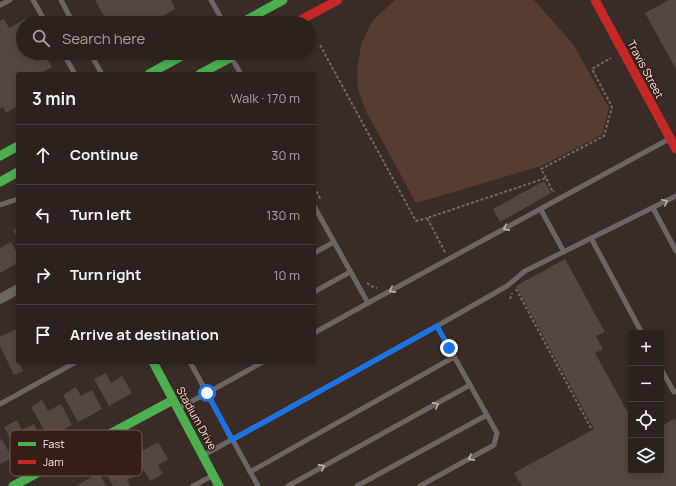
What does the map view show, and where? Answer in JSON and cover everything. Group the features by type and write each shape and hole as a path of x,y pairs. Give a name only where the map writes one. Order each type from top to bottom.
{"street":[{"path":"254,16 283,0"},
{"path":"308,16 338,0"},
{"name":"Travis Street","path":"595,0 676,149"},
{"path":"154,72 175,60"},
{"path":"204,72 226,60"},
{"path":"0,156 16,147"},
{"path":"0,182 16,173"},
{"path":"0,299 16,290"},
{"name":"Stadium Drive","path":"153,364 219,486"},
{"path":"117,430 173,400"},
{"path":"13,486 32,476"}],"lane":[{"path":"0,5 10,0"},
{"path":"33,0 42,16"},
{"path":"61,0 69,16"},
{"path":"211,0 220,16"},
{"path":"67,60 74,72"},
{"path":"94,60 101,72"},
{"path":"237,60 240,72"},
{"path":"316,332 670,138"},
{"path":"203,456 507,286 525,270 676,196"},
{"path":"0,205 16,200"},
{"path":"654,208 676,251"},
{"path":"316,210 368,303"},
{"path":"540,210 564,252"},
{"path":"591,238 640,330"},
{"path":"316,252 334,242"},
{"path":"316,291 350,272"},
{"path":"420,486 494,445 497,433 437,326"},
{"path":"250,472 454,357"},
{"path":"0,404 72,364"},
{"path":"191,364 258,486"},
{"path":"178,409 259,364"},
{"path":"664,374 674,392 676,391"},
{"path":"288,486 470,386"},
{"path":"357,486 486,415"},
{"path":"193,486 214,475"}],"path":[{"path":"320,45 416,221 546,178"},
{"path":"560,188 553,192 541,169 604,136 612,107 592,69 611,58"},
{"path":"316,191 321,200"},
{"path":"427,218 445,253"},
{"path":"366,282 376,288 382,288"},
{"path":"514,284 591,428"}],"shaded area":[{"path":"395,0 534,0 573,44 609,108 602,135 541,166 416,203 366,111 358,90 357,71 361,45 373,20"}],"building":[{"path":"95,0 171,0 175,9 162,16 104,16"},
{"path":"669,0 676,0 676,69 645,13"},
{"path":"4,19 9,28 16,24 16,60 48,60 52,67 43,72 16,72 16,107 6,113 3,107 0,109 0,21"},
{"path":"544,181 551,193 500,222 493,209"},
{"path":"16,228 16,235 13,230"},
{"path":"11,242 16,251 16,264 0,273 0,248"},
{"path":"565,259 605,332 596,336 603,349 595,353 628,410 628,474 664,474 664,424 676,418 676,486 522,486 514,473 594,429 516,286"},
{"path":"16,329 16,364 20,364 23,371 14,375 0,346 0,337"},
{"path":"106,373 111,383 122,376 132,393 109,406 94,379"},
{"path":"76,387 81,396 92,390 102,409 78,422 63,395"},
{"path":"42,400 48,411 61,404 72,425 63,430 44,430 31,407"},
{"path":"17,420 22,430 10,430 10,438 4,427"},
{"path":"34,424 37,430 22,430"},
{"path":"2,439 10,454 10,459 0,464 0,441"},
{"path":"158,442 168,459 158,465 163,474 150,481 142,467 142,451"},
{"path":"94,476 101,476 106,486 76,486"},
{"path":"107,476 135,476 127,480 130,486 113,486"}],"traffic: fast":[{"path":"254,16 283,0"},
{"path":"153,72 174,60"},
{"path":"204,72 226,60"},
{"path":"0,156 16,147"},
{"path":"0,182 16,173"},
{"path":"154,364 219,486"},
{"path":"117,430 173,400"},
{"path":"13,486 32,476"}],"traffic: jam":[{"path":"308,16 338,0"},
{"path":"595,0 676,149"}],"route":[{"path":"207,393 232,440 437,326 449,348"}]}
